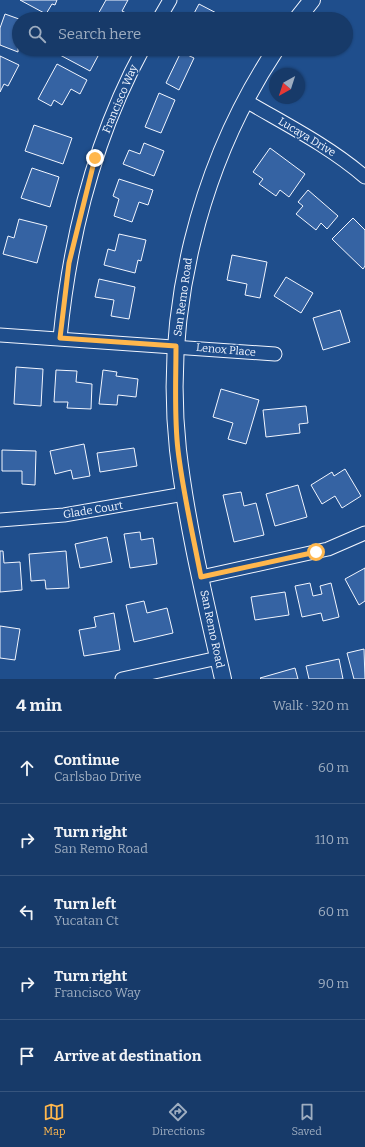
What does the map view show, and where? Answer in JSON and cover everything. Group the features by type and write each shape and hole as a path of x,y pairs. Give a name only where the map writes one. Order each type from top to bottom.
{"street":[{"path":"163,12 170,0"},
{"path":"303,12 312,0"},
{"name":"Francisco Way","path":"60,338 69,263 93,165 121,92 139,56"},
{"name":"San Remo Road","path":"223,679 184,494 176,417 176,346 189,255 203,202 228,135 272,56"},
{"name":"Lucaya Drive","path":"246,101 317,141 365,177"},
{"name":"Lenox Place","path":"0,335 275,354"},
{"name":"Glade Court","path":"0,520 64,515 184,494"},
{"path":"201,577 328,549 365,533"},
{"path":"122,679 218,658"}],"building":[{"path":"20,0 57,0 55,5 52,4 47,12 42,12"},
{"path":"106,0 128,0 122,11 124,12 99,12"},
{"path":"199,4 214,12 195,12"},
{"path":"5,14 12,16 12,50 0,45 0,28"},
{"path":"0,56 19,65 8,86 4,84 0,92"},
{"path":"62,56 98,56 90,71"},
{"path":"179,56 190,56 194,58 179,90 166,83"},
{"path":"57,64 87,80 80,94 71,89 62,105 54,100 51,106 38,99"},
{"path":"159,93 175,100 161,133 145,127"},
{"path":"34,125 72,138 63,164 25,151"},
{"path":"144,143 164,151 154,176 123,164 129,150 140,154"},
{"path":"270,148 305,174 289,197 280,190 276,196 259,184 263,179 253,172"},
{"path":"32,168 59,177 50,207 21,198"},
{"path":"119,179 153,190 148,205 139,202 132,222 114,216 119,199 113,196"},
{"path":"308,190 338,216 327,229 321,223 316,230 296,214 303,206 298,202"},
{"path":"353,218 365,230 365,266 363,269 332,239"},
{"path":"19,219 47,226 37,263 3,254 8,236 14,238"},
{"path":"119,234 146,240 141,261 138,260 135,273 104,265 108,249 115,251"},
{"path":"232,255 267,262 260,298 245,295 247,284 227,280"},
{"path":"286,277 313,293 301,313 274,296"},
{"path":"99,279 135,287 129,319 111,316 114,300 95,297"},
{"path":"340,310 350,342 323,350 313,318"},
{"path":"16,367 43,369 41,406 14,404"},
{"path":"56,370 77,371 76,382 92,384 91,409 67,408 68,402 54,402"},
{"path":"103,370 117,372 116,376 138,379 136,397 118,395 117,405 99,404"},
{"path":"221,389 259,400 246,444 228,439 233,423 213,417"},
{"path":"306,406 308,423 299,424 300,433 266,437 263,410"},
{"path":"84,444 90,476 73,479 71,470 55,474 50,451"},
{"path":"134,448 137,466 100,472 97,453"},
{"path":"2,450 36,451 35,485 22,484 22,471 2,471"},
{"path":"345,469 361,496 342,508 335,496 322,504 311,485 332,472 334,476"},
{"path":"298,485 307,517 275,526 266,494"},
{"path":"241,492 244,506 256,503 264,535 234,542 223,495"},
{"path":"140,532 141,540 153,538 157,564 130,568 124,534"},
{"path":"107,537 112,562 80,568 75,544"},
{"path":"0,551 3,551 4,563 20,562 22,590 0,592"},
{"path":"66,551 69,588 46,589 45,580 31,581 29,554"},
{"path":"365,568 365,601 359,605 345,579"},
{"path":"310,583 313,596 322,594 320,586 331,583 339,617 323,621 321,613 302,617 295,586"},
{"path":"285,592 289,615 255,620 251,597"},
{"path":"144,601 147,613 167,608 173,633 134,642 126,605"},
{"path":"114,613 120,650 84,656 79,630 96,627 94,617"},
{"path":"0,626 20,629 15,660 0,658"},
{"path":"364,649 365,679 354,679 347,653"},
{"path":"339,659 343,679 309,679 306,666"},
{"path":"295,668 298,679 260,678"}],"route":[{"path":"95,158 69,263 60,338 176,346 176,417 178,449 184,494 201,577 316,552"}]}
